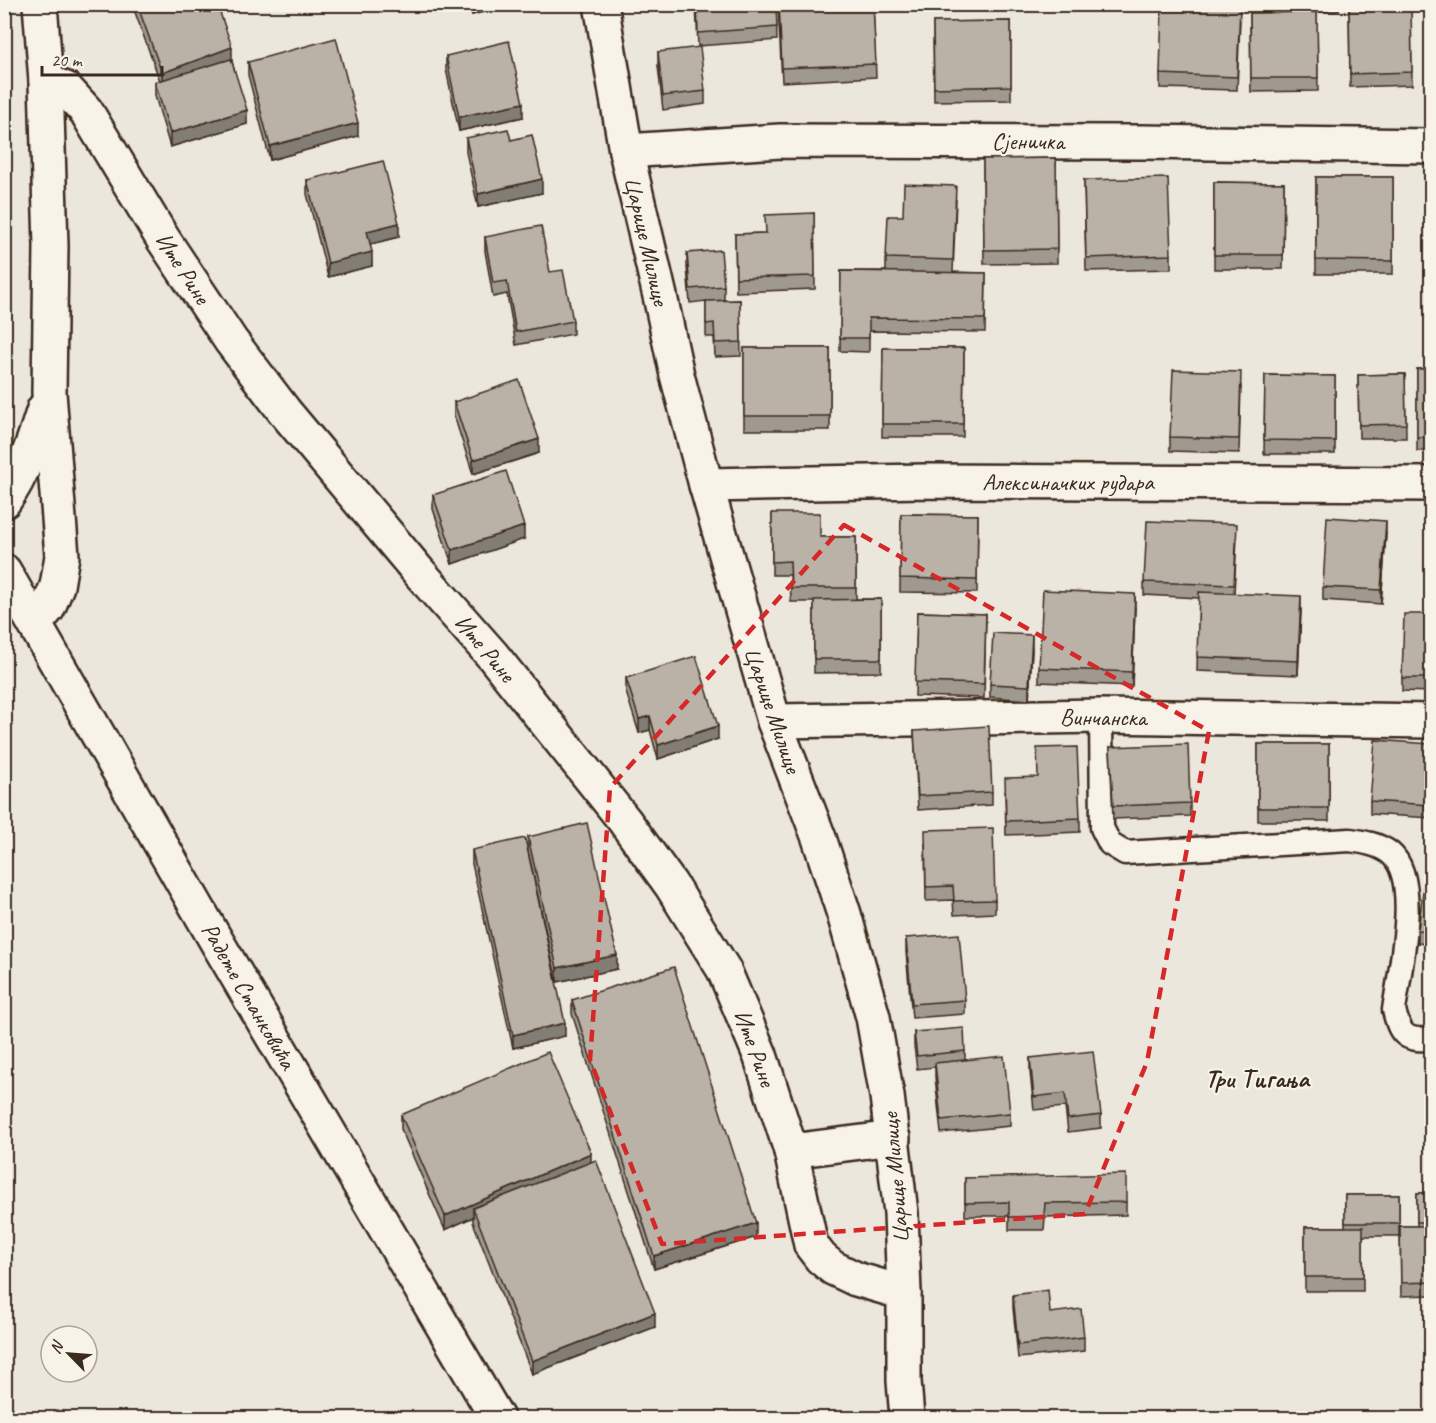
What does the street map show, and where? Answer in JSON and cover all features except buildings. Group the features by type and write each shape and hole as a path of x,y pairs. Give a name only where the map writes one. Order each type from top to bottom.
{"street":[{"path":"35,623 48,608 57,586 62,556 49,393 51,246 46,81 40,4"},
{"name":"Царице Милице","path":"601,4 626,151 677,375 705,485 774,721 819,838 844,914 873,1017 893,1138 901,1213 904,1381 907,1419"},
{"name":"Ите Рине","path":"46,81 66,89 86,111 169,248 231,341 285,412 500,665 624,820 671,885 728,980 760,1056 790,1151 811,1245 833,1268 856,1279 904,1293"},
{"name":"Сјеничка","path":"626,151 780,141 1431,146"},
{"path":"4,501 17,483 32,449 49,393"},
{"name":"Алексиначких рудара","path":"705,485 925,481 1431,484"},
{"name":"Радете Станковића","path":"4,571 217,942 497,1419"},
{"name":"Винчанска","path":"774,721 1101,716 1431,721"},
{"path":"790,1151 893,1138"}],"lane":[{"path":"1101,716 1102,828 1110,844 1125,853 1350,840 1371,843 1389,853 1401,866 1408,904 1394,1010 1397,1028 1402,1034 1411,1037 1431,1039"}],"highlighted area":[{"path":"844,525 1209,731 1147,1062 1085,1214 662,1244 590,1060 610,788"}],"district":[{"name":"Три Тигања","path":"1257,1078"}]}
